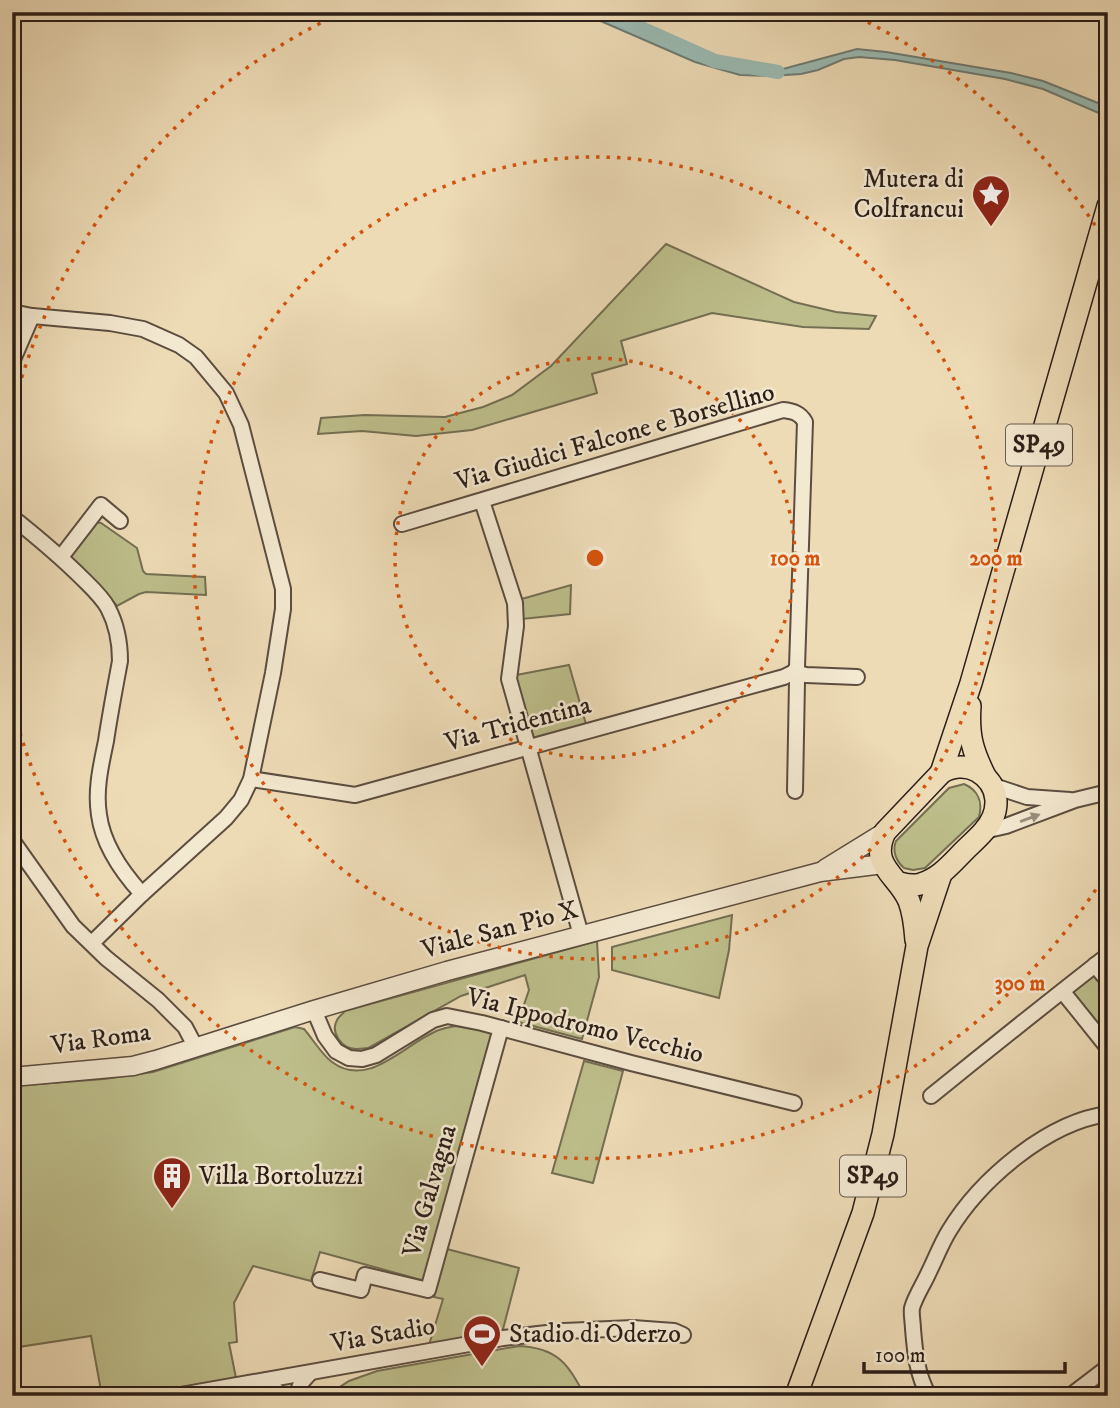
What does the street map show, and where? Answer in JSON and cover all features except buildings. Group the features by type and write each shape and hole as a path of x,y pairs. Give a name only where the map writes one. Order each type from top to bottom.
{"main road":[{"name":"SP49","path":"885,832 941,773 971,683 1108,206"},
{"name":"SP49","path":"900,883 920,884 942,874 984,831 993,817 995,795 973,749 969,729 971,683"},
{"path":"941,773 946,769 972,768 989,781"},
{"path":"883,864 880,847 885,832"},
{"name":"SP49","path":"883,864 889,874 900,883 913,914 917,946"},
{"name":"SP49","path":"796,1396 851,1248 874,1169 917,946 942,874"}],"street":[{"path":"12,312 127,325 160,335 197,357 226,393 235,410 283,589 284,609 251,779 235,808 92,943"},
{"path":"12,362 32,316"},
{"name":"Via Giudici Falcone e Borsellino","path":"402,524 783,410 797,414 804,422 797,667 794,672 797,681 795,791"},
{"path":"482,501 515,603 516,626 509,678 582,935"},
{"path":"61,556 102,505 120,521"},
{"path":"12,517 61,556 98,594 108,607 116,626 120,661 97,799 99,817 117,863 142,894"},
{"path":"794,672 857,677"},
{"name":"Via Tridentina","path":"251,779 355,794 784,677 794,672"},
{"path":"989,781 1027,797 1075,800"},
{"path":"984,831 1006,826 1075,800 1108,792"},
{"name":"Viale San Pio X","path":"820,872 885,832"},
{"path":"12,840 73,926 106,958 158,1000 185,1027 195,1046"},
{"name":"Viale San Pio X","path":"195,1046 582,935 820,872 883,864"},
{"path":"931,1097 1108,955"},
{"path":"1095,965 1108,981"},
{"path":"1063,992 1108,1048"},
{"name":"Via Ippodromo Vecchio","path":"314,1010 325,1036 336,1051 349,1058 362,1059 376,1055 433,1020 447,1016 794,1103"},
{"name":"Via Galvagna","path":"320,1280 361,1290 365,1275 428,1290 501,1028"},
{"name":"Via Roma","path":"12,1077 132,1066 195,1046"},
{"path":"929,1396 920,1380 916,1361 912,1309 949,1231 974,1196 1031,1146 1049,1134 1108,1114"},
{"name":"Via Stadio","path":"175,1396 503,1338 564,1331 633,1328 674,1331 683,1335"},
{"path":"1070,1396 1108,1367"},
{"path":"296,1396 310,1373"},
{"path":"267,1380 276,1390 277,1396"}],"green space":[{"path":"666,244 794,302 836,312 876,316 869,329 803,327 712,313 621,341 627,364 592,374 597,393 472,430 416,436 362,431 318,434 321,418 365,415 445,417 483,407 512,395 551,366"},
{"path":"95,522 101,523 137,548 146,574 205,577 206,595 146,592 117,606 68,556"},
{"path":"571,585 570,614 522,619 518,600"},
{"path":"569,665 586,724 535,739 530,737 516,675"},
{"path":"964,784 978,797 979,817 925,868 904,868 895,856 896,841 949,788"},
{"path":"732,915 729,950 719,998 612,970 612,947"},
{"path":"597,941 599,977 582,1039 518,1022 529,990 525,975 461,996 368,1048 346,1046 336,1035 335,1025 345,1011"},
{"path":"1095,965 1108,981 1108,1048 1063,992"},
{"path":"455,1026 492,1034 425,1281 320,1252 311,1281 253,1266 234,1303 237,1342 229,1343 236,1378 128,1396 102,1396 91,1336 12,1348 12,1086 104,1079 153,1072 295,1027 304,1029 332,1062 346,1069 360,1070 387,1061 426,1036"},
{"path":"584,1061 623,1071 593,1183 552,1173"},
{"path":"447,1249 519,1268 502,1333 429,1345 443,1299 434,1297"},
{"name":"Stadio di Oderzo","path":"519,1346 553,1354 567,1367 585,1396 326,1396 349,1381 377,1371"}],"water":[{"path":"580,12 601,12 718,63 751,69 783,69 857,49 1011,73 1043,81 1108,107 1108,117 1043,89 1005,79 895,60 859,57 844,59 801,74 740,75 695,62"}],"waterway":[{"path":"605,12 715,61 778,72"}],"place":[{"name":"Mutera di Colfrancui","path":"991,228"},
{"name":"Villa Bortoluzzi","path":"172,1210"},
{"name":"Stadio di Oderzo","path":"482,1368"}]}
